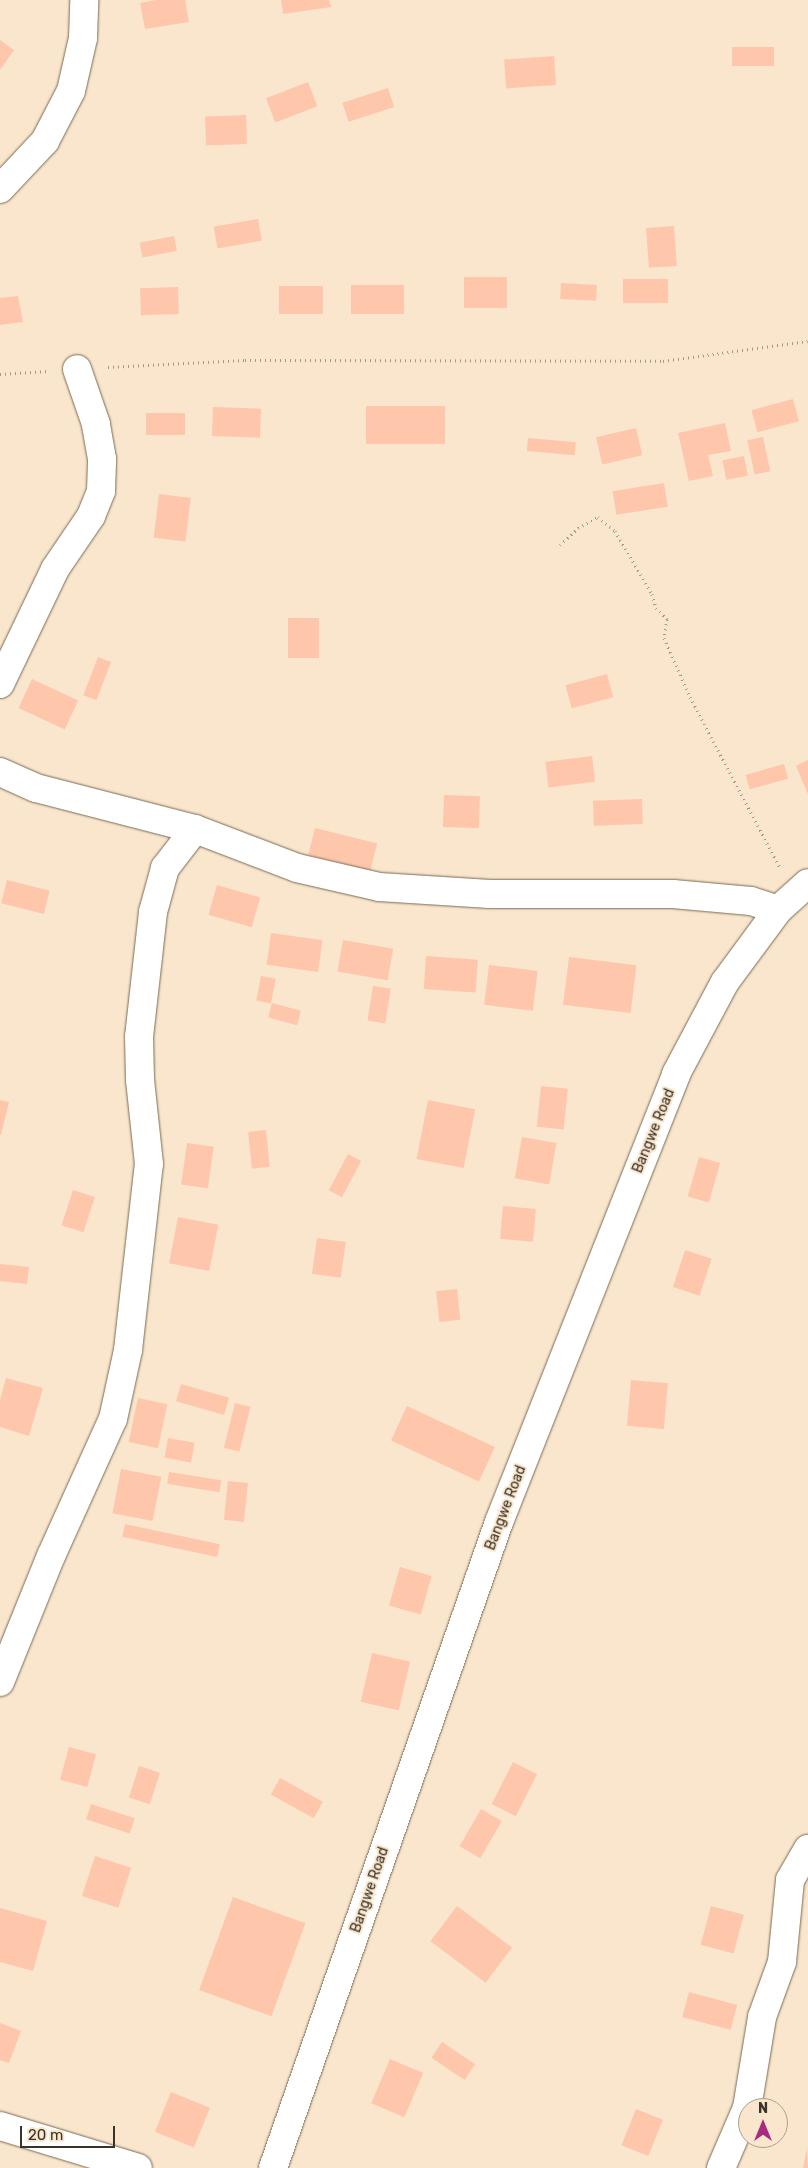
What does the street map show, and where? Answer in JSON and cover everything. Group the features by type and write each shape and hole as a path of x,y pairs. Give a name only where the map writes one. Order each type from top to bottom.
{"street":[{"path":"0,189 44,141 71,91 83,38 84,0"},
{"path":"0,684 55,569 91,516 101,491 102,459 96,424 77,369"},
{"path":"0,772 36,788 195,829 297,868 379,887 490,894 673,894 751,901 794,895"},
{"path":"0,1682 51,1556 113,1419 128,1350 149,1164 140,1080 139,1037 154,912 165,868 195,829"},
{"name":"Bangwe Road","path":"273,2168 499,1522 676,1074 725,982 794,895"},
{"path":"721,2168 747,2108 762,2017 782,1962 790,1880 808,1849"},
{"path":"0,2126 138,2168"}],"path":[{"path":"0,374 245,360 662,361 808,340"},
{"path":"560,545 578,528 598,517 615,531 652,594 656,608 667,619 664,638 690,697 794,895"}],"building":[{"path":"156,0 185,0 189,22 145,29 140,3"},
{"path":"281,0 329,0 331,7 283,14"},
{"path":"0,40 14,50 0,70"},
{"path":"732,47 774,47 774,66 732,66"},
{"path":"554,56 556,85 506,88 504,59"},
{"path":"308,82 317,106 275,122 266,98"},
{"path":"388,88 394,107 349,122 342,103"},
{"path":"246,115 247,144 206,145 205,116"},
{"path":"258,219 262,241 218,248 214,227"},
{"path":"674,226 677,266 649,268 646,228"},
{"path":"174,236 177,251 143,257 140,243"},
{"path":"464,277 507,277 507,308 464,308"},
{"path":"623,279 668,279 668,303 623,303"},
{"path":"561,283 597,285 596,301 560,299"},
{"path":"351,285 404,285 404,314 351,314"},
{"path":"279,286 323,286 323,314 279,314"},
{"path":"178,287 179,314 141,315 140,288"},
{"path":"18,296 23,322 0,325 0,298"},
{"path":"793,399 799,421 757,432 751,410"},
{"path":"366,406 445,406 445,444 366,444"},
{"path":"213,407 261,409 260,438 212,436"},
{"path":"146,413 185,413 185,435 146,435"},
{"path":"725,423 731,451 708,455 713,476 689,481 678,433"},
{"path":"636,428 642,455 602,465 596,437"},
{"path":"763,437 770,471 755,475 747,440"},
{"path":"528,438 576,442 575,455 527,451"},
{"path":"744,456 748,476 726,480 722,460"},
{"path":"664,483 668,507 616,515 613,491"},
{"path":"159,494 191,498 185,542 154,538"},
{"path":"288,618 319,618 319,658 288,658"},
{"path":"98,657 111,662 96,700 83,695"},
{"path":"607,674 613,697 572,708 565,685"},
{"path":"32,679 78,701 65,730 18,708"},
{"path":"592,756 595,782 549,788 545,762"},
{"path":"808,760 808,794 796,766"},
{"path":"784,764 788,778 750,789 746,775"},
{"path":"444,795 480,796 479,828 443,827"},
{"path":"642,799 643,824 594,826 593,801"},
{"path":"315,828 377,843 370,871 308,855"},
{"path":"7,880 50,891 44,914 1,903"},
{"path":"217,885 260,897 252,927 208,915"},
{"path":"271,933 322,940 318,972 267,965"},
{"path":"343,940 393,949 388,980 337,972"},
{"path":"426,956 478,960 476,993 424,989"},
{"path":"569,957 636,965 631,1013 563,1005"},
{"path":"489,965 538,971 533,1011 484,1005"},
{"path":"261,976 276,979 271,1003 256,1001"},
{"path":"373,986 391,989 385,1023 368,1021"},
{"path":"272,1003 301,1011 297,1025 268,1017"},
{"path":"541,1086 568,1089 564,1130 537,1127"},
{"path":"0,1100 9,1102 1,1135 0,1135"},
{"path":"428,1100 475,1109 464,1168 417,1159"},
{"path":"266,1130 270,1167 252,1169 248,1132"},
{"path":"522,1137 556,1143 549,1184 515,1178"},
{"path":"187,1143 214,1147 208,1188 181,1185"},
{"path":"348,1154 361,1161 342,1197 329,1190"},
{"path":"699,1157 720,1163 709,1202 688,1196"},
{"path":"73,1190 95,1197 83,1232 62,1225"},
{"path":"503,1206 536,1209 533,1242 500,1239"},
{"path":"178,1217 218,1225 209,1271 169,1263"},
{"path":"317,1238 346,1242 341,1278 312,1274"},
{"path":"685,1250 712,1259 700,1296 673,1287"},
{"path":"0,1264 29,1267 27,1284 0,1281"},
{"path":"457,1289 460,1320 439,1322 436,1291"},
{"path":"6,1378 43,1388 29,1436 0,1427 0,1400"},
{"path":"631,1380 668,1383 664,1429 627,1426"},
{"path":"181,1384 229,1398 224,1415 176,1401"},
{"path":"138,1398 167,1404 158,1448 129,1442"},
{"path":"235,1403 251,1407 239,1452 224,1448"},
{"path":"407,1406 495,1447 479,1481 391,1440"},
{"path":"168,1438 195,1443 191,1462 165,1458"},
{"path":"121,1469 161,1477 153,1521 112,1513"},
{"path":"169,1472 221,1480 219,1492 167,1484"},
{"path":"228,1481 248,1483 244,1522 224,1520"},
{"path":"125,1524 220,1544 217,1557 122,1537"},
{"path":"400,1567 432,1576 421,1615 389,1605"},
{"path":"372,1653 410,1662 399,1710 361,1702"},
{"path":"69,1747 96,1754 87,1787 60,1780"},
{"path":"513,1762 537,1774 516,1816 492,1804"},
{"path":"139,1766 160,1773 150,1804 129,1797"},
{"path":"280,1778 323,1802 314,1818 271,1795"},
{"path":"91,1804 135,1818 130,1833 86,1819"},
{"path":"481,1809 502,1821 480,1858 460,1846"},
{"path":"95,1856 131,1868 118,1908 82,1896"},
{"path":"233,1897 305,1923 271,2016 199,1990"},
{"path":"457,1906 512,1948 486,1983 431,1941"},
{"path":"711,1906 744,1915 733,1953 701,1945"},
{"path":"0,1908 47,1921 33,1971 0,1962"},
{"path":"689,1992 737,2005 731,2030 682,2017"},
{"path":"0,2023 21,2031 9,2063 0,2060"},
{"path":"442,2042 475,2064 465,2080 431,2058"},
{"path":"390,2059 423,2073 404,2117 371,2103"},
{"path":"171,2092 210,2108 194,2148 155,2132"},
{"path":"636,2109 663,2120 648,2156 621,2145"},
{"path":"807,2148 808,2168 803,2168"}]}
